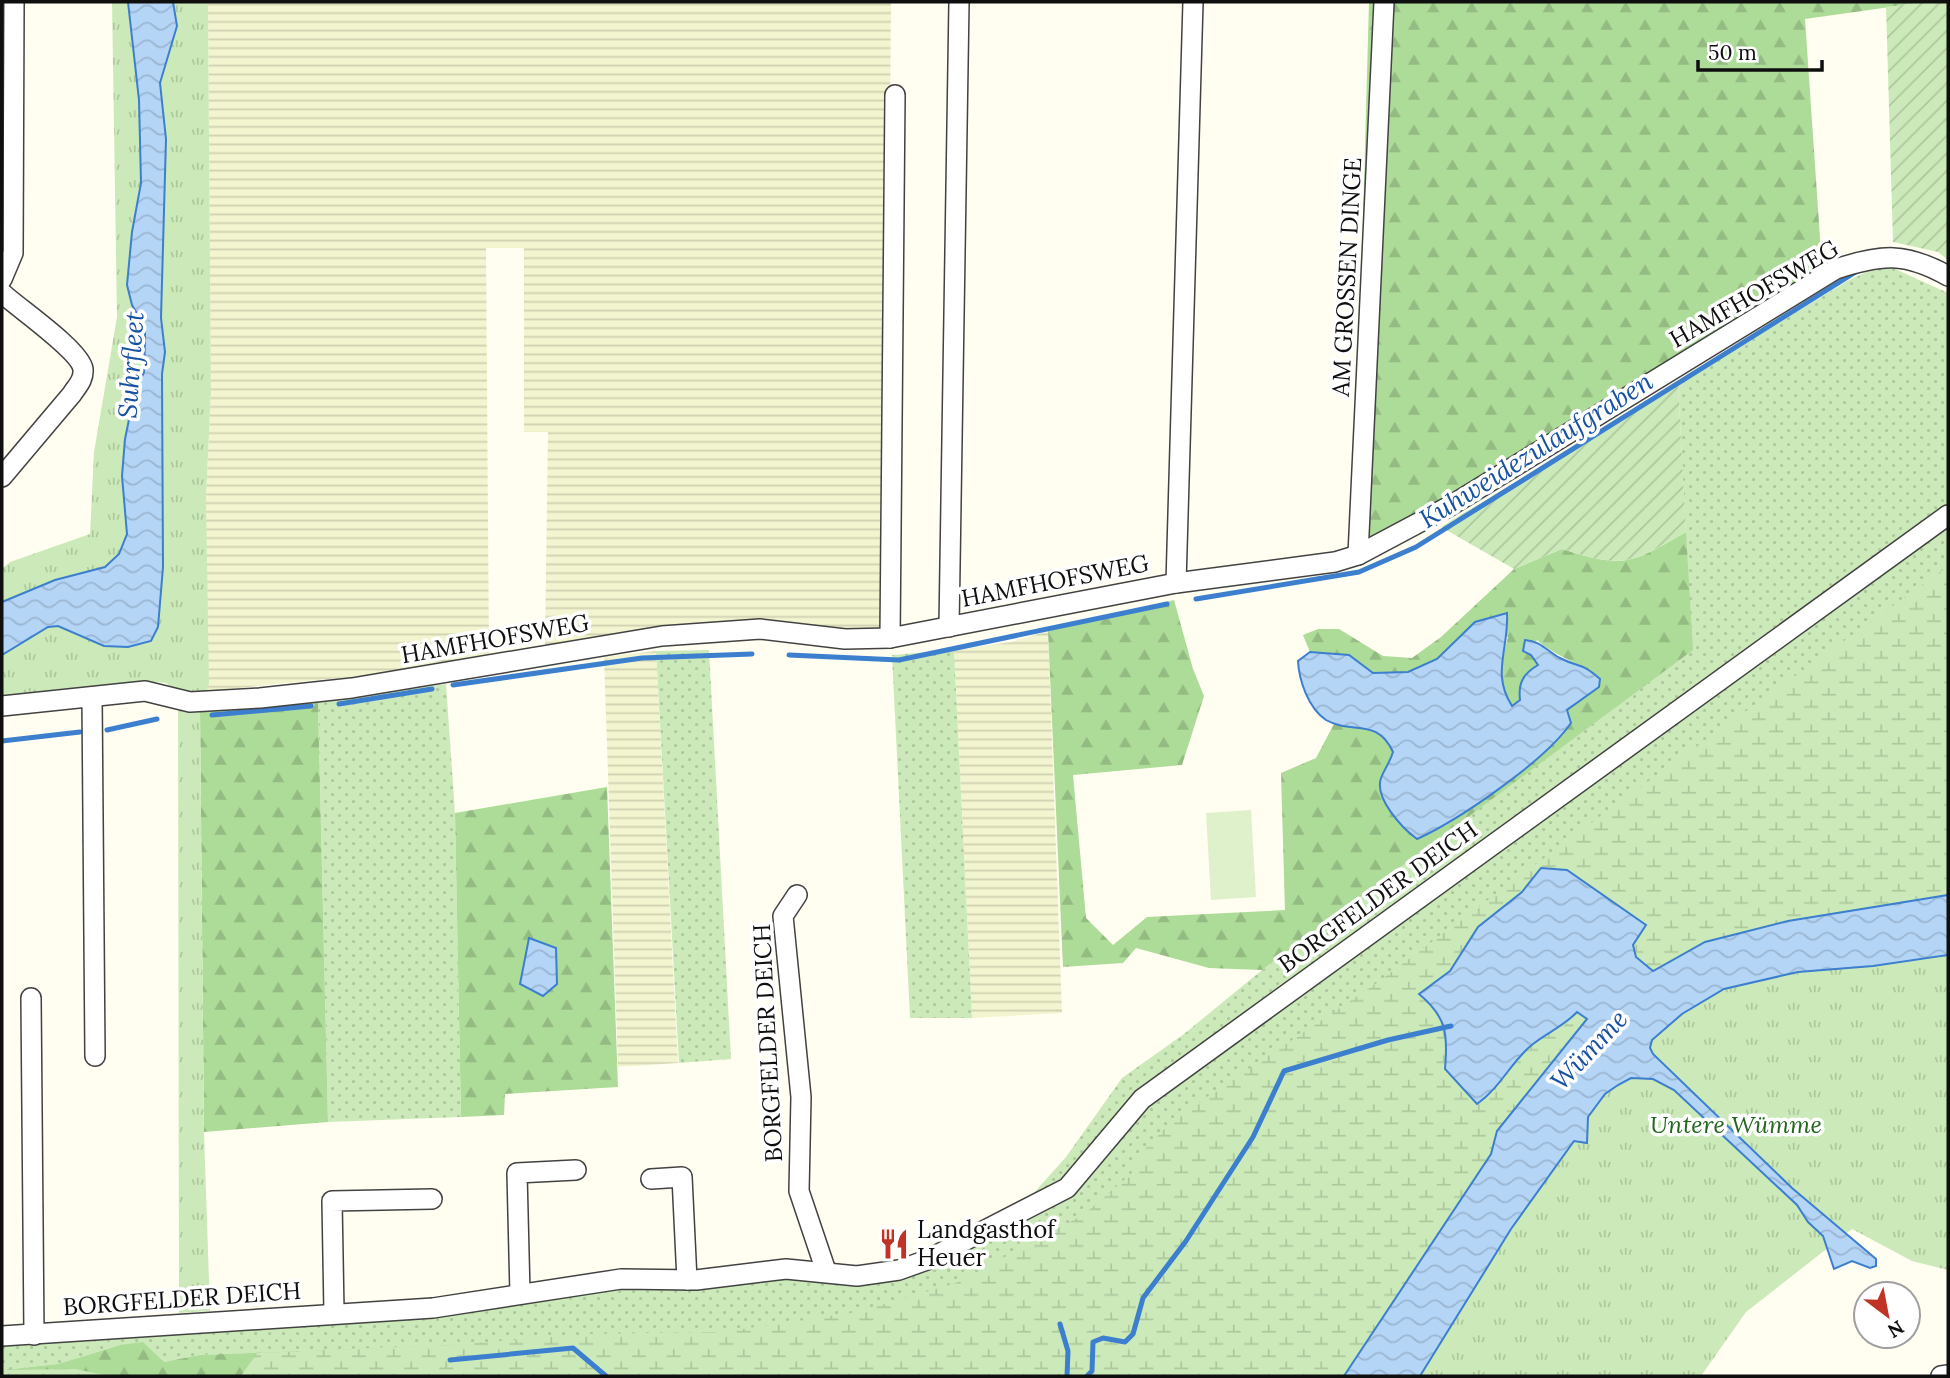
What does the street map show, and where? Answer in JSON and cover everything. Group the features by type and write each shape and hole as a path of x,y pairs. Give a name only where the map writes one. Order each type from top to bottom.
{"street":[{"path":"2,279 13,253 14,2"},
{"path":"949,627 959,2"},
{"path":"1176,583 1193,2"},
{"name":"AM GROSSEN DINGE","path":"1358,555 1384,2"},
{"path":"890,638 895,95"},
{"name":"HAMFHOFSWEG","path":"2,706 145,691 190,702 260,698 377,684 662,636 760,629 845,639 890,638 1176,583 1335,562 1358,555 1450,506 1836,269 1887,255 1930,266 1948,276"},
{"path":"2,293 71,351 83,367 82,379 77,387 2,477"},
{"name":"BORGFELDER DEICH","path":"2,1336 334,1312 433,1308 621,1279 687,1280 786,1269 857,1276 899,1270 927,1260 1068,1188 1142,1099 1948,515"},
{"path":"92,697 95,1056"},
{"name":"BORGFELDER DEICH","path":"797,895 783,916 800,1097 799,1191 826,1271"},
{"name":"BORGFELDER DEICH","path":"32,998 34,1335"},
{"path":"520,1294 517,1173 576,1170"},
{"path":"651,1179 682,1177 687,1280"},
{"name":"BORGFELDER DEICH","path":"334,1312 332,1200 432,1199"},
{"path":"1941,1376 1948,1375"}],"green space":[{"path":"112,2 208,2 211,391 206,498 209,683 207,691 181,695 166,683 156,682 2,698 2,569 10,562 90,534 94,452 117,317"},
{"path":"208,2 891,2 885,633 762,621 545,646 548,432 524,432 524,248 486,248 489,656 379,674 207,691 206,498 211,391"},
{"path":"1369,2 1926,2 1805,19 1822,267 1441,502 1354,545"},
{"path":"1948,2 1948,260 1938,252 1893,242 1886,7"},
{"path":"1884,264 1948,293 1948,895 1788,921 1705,942 1653,971 1645,926 1567,870 1541,868 1522,892 1478,927 1450,971 1420,994 1436,1007 1578,1012 1587,1019 1576,1029 1521,1105 1344,1376 421,1376 449,1345 199,1355 164,1362 120,1345 58,1364 2,1370 2,1342 408,1320 641,1284 800,1275 846,1282 1006,1224 1066,1157 1122,1078 1184,1034 1262,970 1692,650 1678,384 1849,280"},
{"path":"1678,384 1686,532 1652,551 1627,560 1600,559 1562,549 1514,569 1441,527"},
{"path":"1686,532 1693,650 1262,970 1209,968 1136,948 1123,963 1063,967 1048,631 1174,600 1193,669 1204,696 1182,765 1073,775 1086,918 1113,945 1147,917 1285,910 1281,773 1316,758 1335,722 1368,730 1382,737 1393,751 1380,780 1445,826 1512,777 1564,734 1567,710 1599,687 1600,680 1593,674 1537,640 1531,655 1538,665 1520,700 1512,707 1501,673 1508,637 1475,622 1437,659 1408,672 1373,673 1349,655 1310,652 1303,635 1318,629 1339,629 1383,656 1412,658 1441,637 1514,569 1562,549 1600,559 1627,560 1652,551"},
{"path":"1948,566 1948,895 1788,921 1705,942 1653,971 1636,957 1633,944 1645,925 1567,870 1541,868 1522,892 1478,927 1450,971 1420,994 1436,1011 1444,1027 1445,1069 1495,1091 1531,1044 1565,1025 1578,1012 1587,1019 1497,1131 1491,1154 1344,1376 241,1376 257,1353 450,1345 590,1334 722,1332 857,1312 956,1283 1083,1215 1132,1173 1144,1150 1174,1119 1374,985 1607,811"},
{"path":"1048,631 1062,1013 972,1018 954,650 1011,642"},
{"path":"709,650 731,1059 679,1063 656,651"},
{"path":"954,650 972,1018 910,1018 892,655"},
{"path":"656,651 678,1063 618,1067 604,657"},
{"path":"446,684 455,813 461,1117 328,1122 318,701"},
{"path":"318,701 328,1122 204,1132 200,710"},
{"path":"178,709 200,710 204,1132 210,1311 179,1313"},
{"path":"607,787 618,1087 505,1094 504,1115 461,1117 455,813"},
{"path":"1251,810 1256,897 1211,900 1206,813"},
{"name":"Untere Wümme","path":"1948,925 1948,1270 1912,1261 1852,1229 1746,1312 1701,1376 1375,1376 1627,1013"},
{"path":"143,1342 164,1362 199,1355 450,1345 421,1376 2,1376 2,1370 58,1364 120,1345"},
{"path":"75,1369 110,1376 2,1376 2,1370"}],"water":[{"path":"128,2 173,2 177,26 160,83 166,139 161,318 165,352 162,374 163,567 158,627 151,641 128,647 104,646 58,626 48,627 2,655 2,602 55,580 105,567 119,554 127,534 122,476 125,439 134,395 144,372 145,340 145,327 132,305 127,285 132,232 141,183 139,100"},
{"path":"1507,613 1502,672 1506,694 1512,706 1520,700 1523,680 1538,665 1531,655 1523,651 1525,640 1535,642 1560,658 1588,670 1600,679 1599,687 1567,710 1571,723 1559,738 1522,771 1477,804 1417,839 1397,820 1382,794 1381,778 1393,752 1387,741 1372,730 1336,724 1320,715 1306,693 1298,661 1310,652 1349,655 1373,673 1408,672 1437,659 1475,622"},
{"name":"Wümme","path":"1541,868 1567,870 1646,925 1633,945 1636,957 1653,971 1705,942 1788,921 1948,895 1948,955 1873,966 1798,972 1724,989 1682,1014 1652,1040 1650,1048 1653,1054 1792,1188 1876,1259 1876,1266 1870,1268 1852,1261 1834,1269 1823,1236 1808,1222 1797,1205 1674,1090 1653,1079 1631,1078 1605,1094 1588,1117 1587,1143 1574,1141 1511,1229 1420,1376 1344,1376 1491,1154 1497,1131 1587,1019 1577,1012 1533,1044 1477,1104 1445,1069 1444,1027 1435,1011 1419,994 1450,971 1478,927 1522,892"},
{"path":"529,938 556,948 557,984 543,996 520,984"}],"waterway":[{"name":"Kuhweidezulaufgraben","path":"1196,599 1359,572 1416,547 1859,270"},
{"name":"Kuhweidezulaufgraben","path":"789,655 899,660 1167,604"},
{"name":"Kuhweidezulaufgraben","path":"453,685 642,658 752,654"},
{"name":"Kuhweidezulaufgraben","path":"339,704 432,689"},
{"name":"Kuhweidezulaufgraben","path":"212,715 311,706"},
{"name":"Kuhweidezulaufgraben","path":"107,730 157,719"},
{"name":"Kuhweidezulaufgraben","path":"2,741 80,732"},
{"path":"1087,1376 1092,1371 1093,1342 1103,1338 1125,1342 1133,1334 1143,1298 1186,1241 1253,1137 1284,1071 1388,1040 1451,1026"},
{"path":"1060,1324 1068,1351 1067,1376"},
{"path":"450,1360 573,1348 606,1376"}],"place":[{"name":"Landgasthof Heuer","path":"894,1244"}],"water label":[{"name":"Suhrfleet","path":"131,365"}]}
